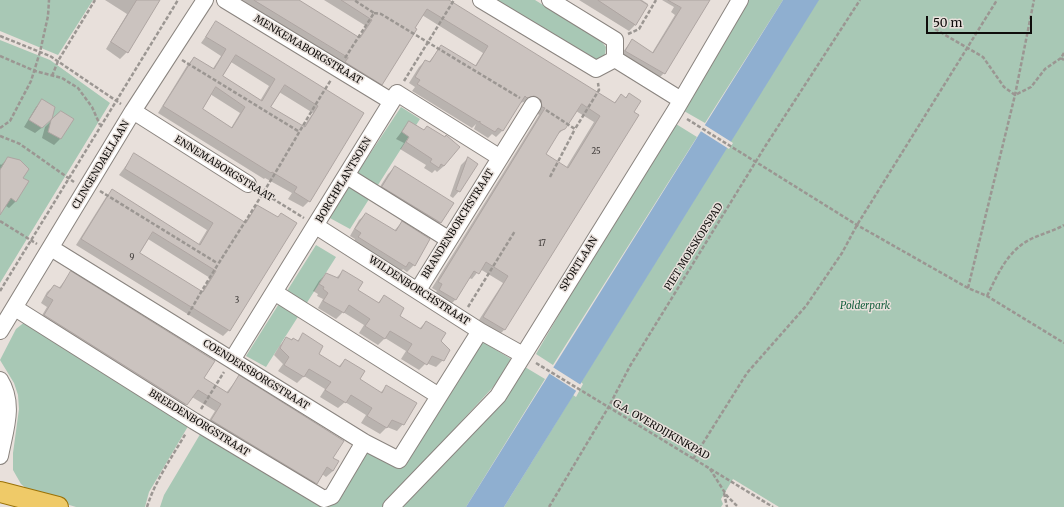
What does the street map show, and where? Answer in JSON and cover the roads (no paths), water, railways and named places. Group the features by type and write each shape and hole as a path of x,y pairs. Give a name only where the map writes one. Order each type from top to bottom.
{"main road":[{"path":"0,492 58,507"}],"street":[{"name":"CLINGENDAELLAAN","path":"0,331 133,111 205,0"},
{"name":"MENKEMABORGSTRAAT","path":"225,0 339,68 394,97"},
{"path":"481,0 596,69 615,59"},
{"path":"550,0 615,40 615,59"},
{"name":"SPORTLAAN","path":"391,507 498,396 681,100 740,0"},
{"path":"615,59 681,100"},
{"path":"394,97 499,157"},
{"name":"BORCHPLANTSOEN","path":"232,360 347,176 394,97"},
{"name":"BRANDENBORCHSTRAAT","path":"418,290 448,239 533,105"},
{"name":"ENNEMABORGSTRAAT","path":"133,111 248,184"},
{"path":"347,176 448,239"},
{"name":"WILDENBORCHSTRAAT","path":"316,226 480,331 523,355"},
{"name":"COENDERSBORGSTRAAT","path":"50,250 180,328 364,442 398,460 480,331"},
{"path":"274,292 439,396"},
{"name":"BREEDENBORGSTRAAT","path":"15,308 194,421 324,500 332,496 364,442"},
{"path":"0,380 7,395 9,412 0,456"}],"water":[{"path":"783,0 819,0 504,507 466,507"}],"park label":[{"name":"Polderpark","path":"865,306"}]}
